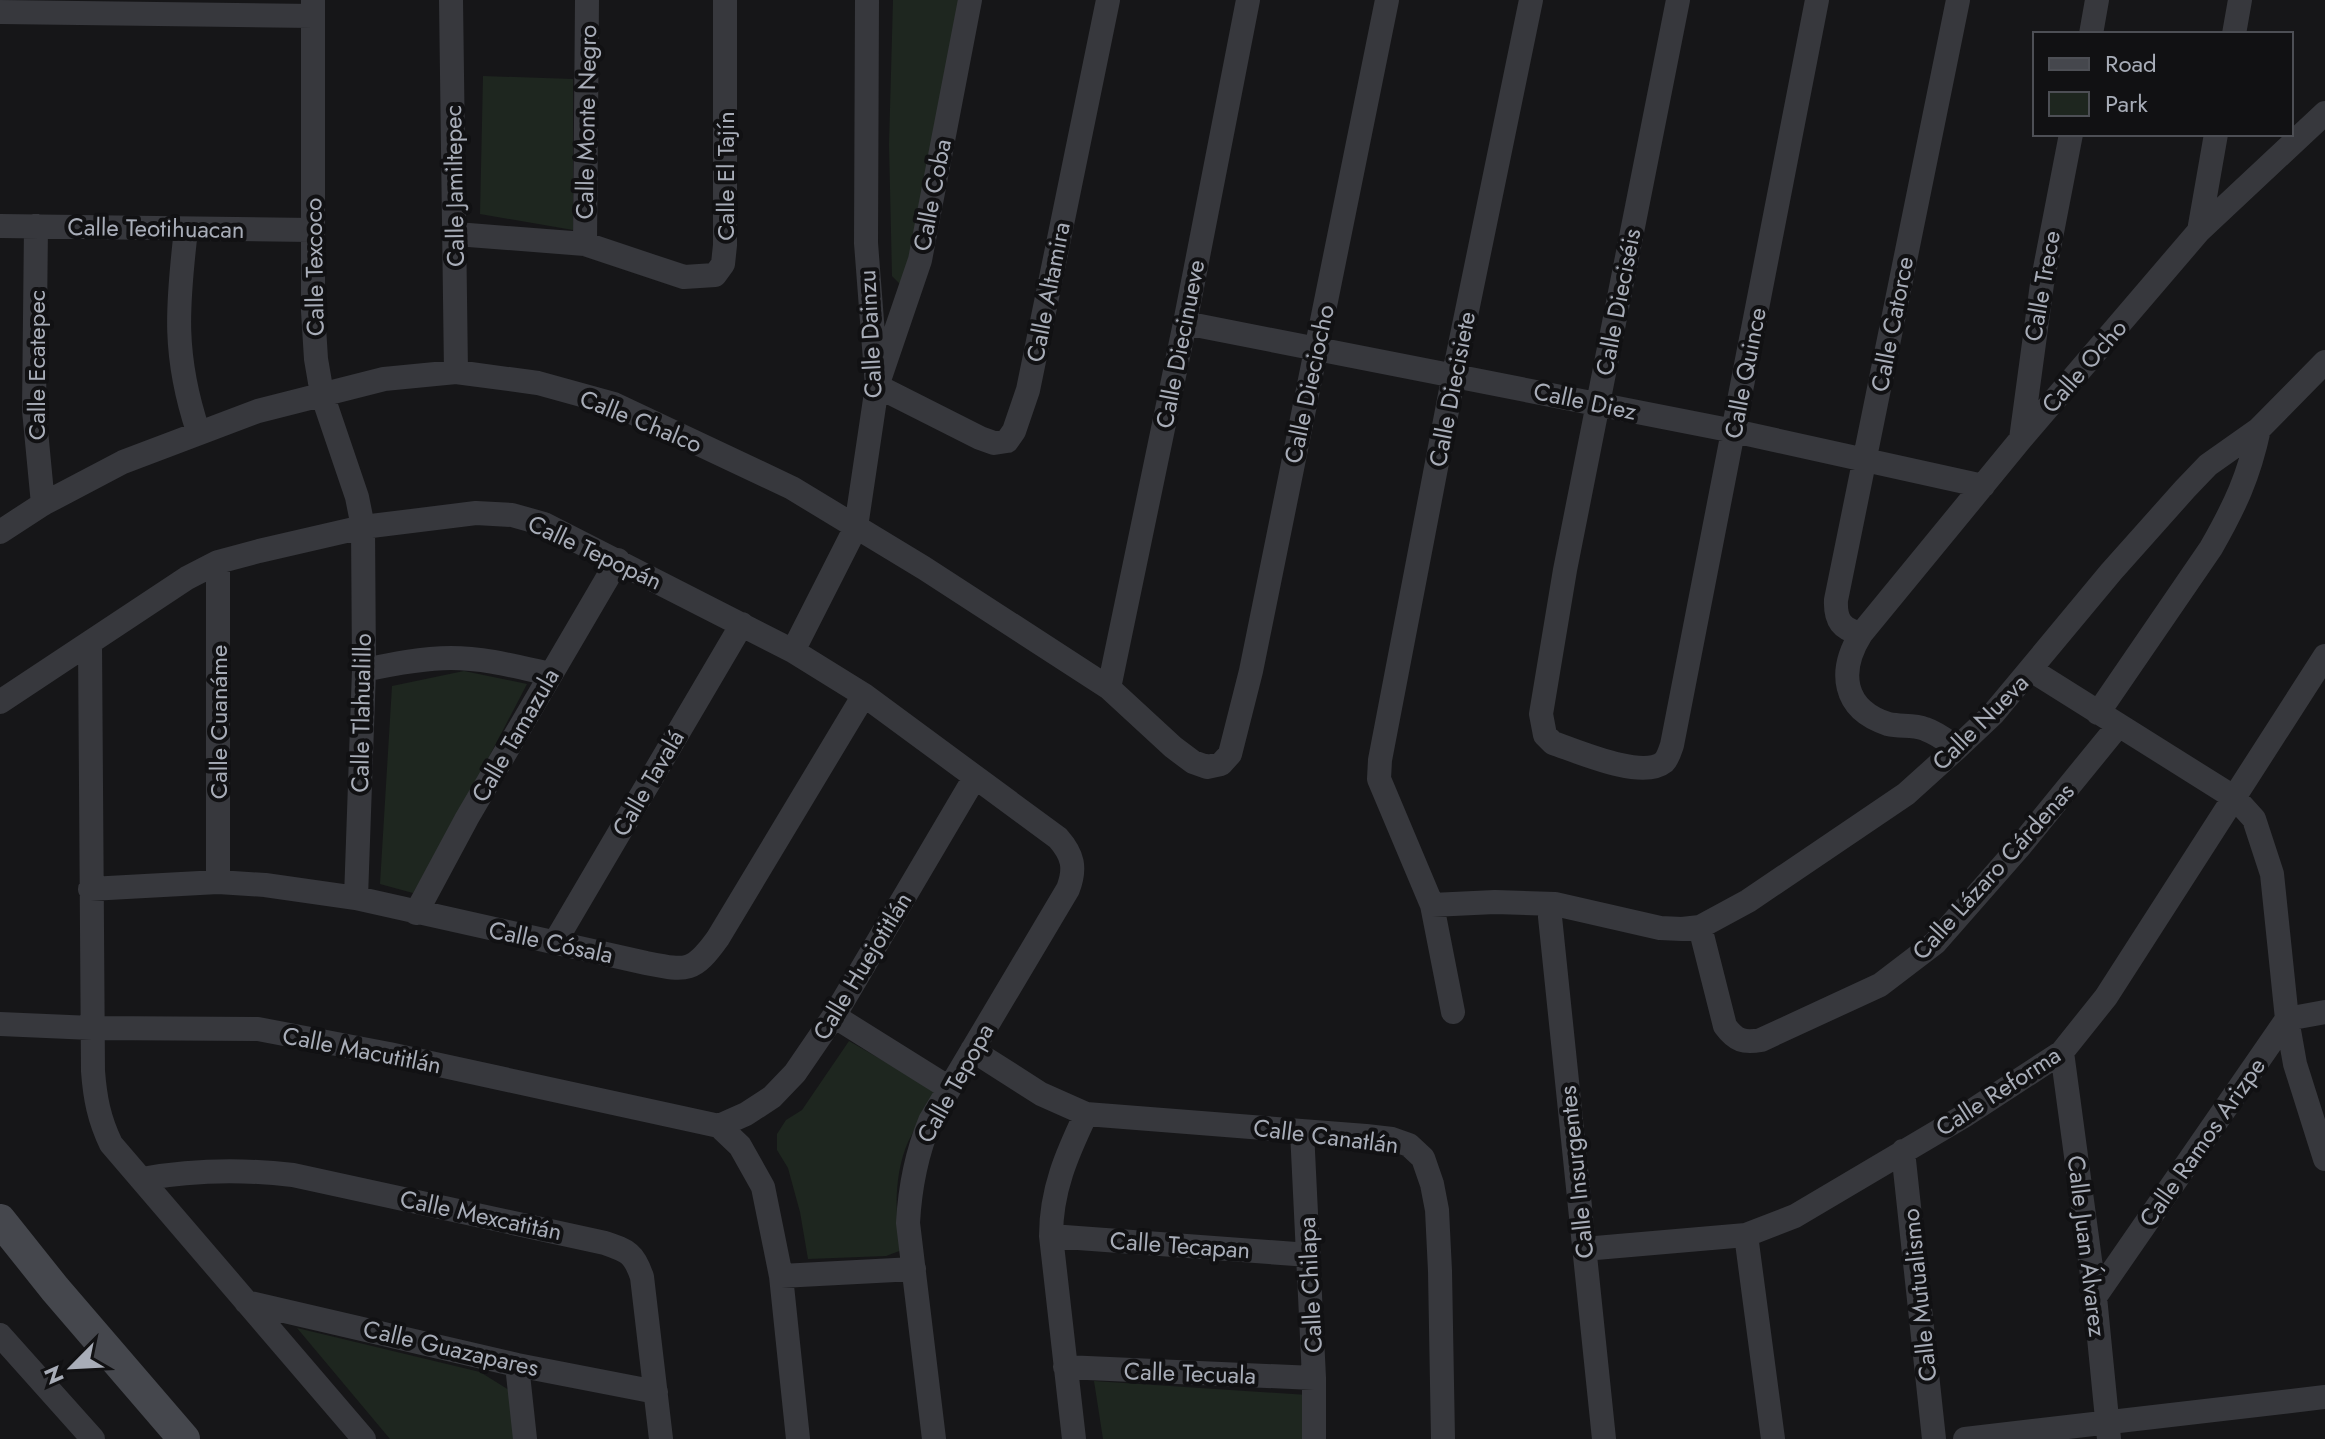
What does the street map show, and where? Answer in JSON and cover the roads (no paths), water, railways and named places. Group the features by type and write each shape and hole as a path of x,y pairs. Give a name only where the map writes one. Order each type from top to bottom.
{"street":[{"name":"Calle Jamiltepec","path":"451,0 456,372"},
{"name":"Calle Monte Negro","path":"585,244 587,0"},
{"name":"Calle El Tajín","path":"456,234 585,244 684,277 715,275 723,264 725,245 725,0"},
{"name":"Calle Dainzu","path":"793,651 856,527 877,386 866,243 867,0"},
{"name":"Calle Coba","path":"877,386 920,260 970,0"},
{"name":"Calle Altamira","path":"877,386 994,443 1007,441 1014,431 1028,390 1108,0"},
{"name":"Calle Diecinueve","path":"1109,688 1248,0"},
{"name":"Calle Dieciocho","path":"1221,764 1230,754 1237,731 1387,0"},
{"name":"Calle Diecisiete","path":"1432,905 1379,779 1382,750 1454,374 1531,0"},
{"name":"Calle Dieciséis","path":"1672,745 1666,761 1655,767 1638,768 1553,743 1541,725 1543,696 1598,404 1678,0"},
{"name":"Calle Quince","path":"1672,745 1817,0"},
{"name":"Calle Catorce","path":"1861,634 1843,628 1835,610 1958,0"},
{"path":"2091,32 2097,0"},
{"path":"2234,32 2240,0"},
{"path":"0,12 313,8"},
{"name":"Calle Texcoco","path":"313,8 312,230 316,359 322,394 357,497 363,527"},
{"name":"Calle Ocho","path":"1957,748 1925,729 1893,725 1875,718 1858,704 1847,684 1846,670 1861,634 2021,439 2199,231 2325,113"},
{"name":"Calle Trece","path":"2021,439 2039,297 2071,136"},
{"path":"2199,231 2216,136"},
{"name":"Calle Teotihuacan","path":"0,226 312,230"},
{"name":"Calle Ecatepec","path":"36,226 34,410 43,504"},
{"path":"186,230 178,334 187,397 198,431"},
{"name":"Calle Diez","path":"1185,323 1734,431 1983,486"},
{"name":"Calle Nueva","path":"1432,905 1495,902 1561,905 1660,928 1700,927 1748,901 1906,794 1957,748 1993,714 2111,572 2185,489 2208,465 2259,429 2325,362"},
{"name":"Calle Chalco","path":"0,532 43,504 123,462 198,431 258,411 384,379 456,372 538,383 614,404 792,488 1109,688 1193,762 1207,767 1221,764"},
{"name":"Calle Lázaro Cárdenas","path":"1700,927 1725,1026 1733,1037 1746,1043 1761,1040 1851,1000 1909,966 1935,943 1967,909 2108,720 2226,521 2251,469 2259,429"},
{"name":"Calle Tepopán","path":"0,702 187,578 218,562 363,527 476,513 512,515 544,524 618,560 793,651 864,695 1058,838 1068,849 1073,863 1068,889"},
{"name":"Calle Tlahualillo","path":"356,898 364,670 363,527"},
{"name":"Calle Tamazula","path":"416,913 467,818 618,560"},
{"name":"Calle Cuanáme","path":"218,562 218,882"},
{"name":"Calle Tavalá","path":"555,942 742,624"},
{"path":"90,643 92,1028 95,1104 101,1124 111,1144 364,1439"},
{"name":"Calle Reforma","path":"1584,1249 1746,1235 1795,1216 1964,1116 2062,1052 2106,997 2325,656"},
{"path":"364,670 411,661 451,658 498,662 550,674"},
{"path":"2031,670 2235,798 2254,819 2272,874 2287,1019 2295,1064 2325,1159"},
{"name":"Calle Cósala","path":"90,889 218,882 296,889 356,898 673,968 690,968 705,956 718,938 864,695"},
{"name":"Calle Huejotitlán","path":"719,1126 746,1114 772,1097 795,1073 834,1016 975,777"},
{"name":"Calle Tepopa","path":"934,1439 908,1223 916,1155 930,1121 1068,889"},
{"path":"1432,905 1453,1012"},
{"name":"Calle Insurgentes","path":"1551,905 1604,1439"},
{"path":"2287,1019 2325,1012"},
{"path":"834,1016 949,1088"},
{"name":"Calle Ramos Arizpe","path":"2095,1297 2287,1019"},
{"name":"Calle Macutitlán","path":"0,1024 258,1029 389,1054 719,1126"},
{"name":"Calle Canatlán","path":"972,1050 1041,1094 1086,1114 1392,1139 1409,1145 1423,1158 1437,1210 1443,1439"},
{"name":"Calle Juan Álvarez","path":"2062,1052 2095,1297 2108,1430"},
{"path":"1074,1439 1051,1213 1056,1184 1086,1114"},
{"path":"719,1126 740,1146 763,1187 781,1276 798,1439"},
{"name":"Calle Chilapa","path":"1302,1131 1314,1439"},
{"name":"Calle Mutualismo","path":"1903,1151 1934,1439"},
{"name":"Calle Mexcatitán","path":"142,1179 208,1171 254,1170 293,1175 624,1249 636,1259 642,1277 661,1439"},
{"path":"0,1220 184,1439"},
{"path":"1746,1235 1773,1439"},
{"name":"Calle Tecapan","path":"1051,1236 1309,1255"},
{"path":"781,1276 914,1269"},
{"name":"Calle Guazapares","path":"246,1302 517,1365 656,1392"},
{"path":"0,1335 93,1439"},
{"path":"517,1365 525,1439"},
{"name":"Calle Tecuala","path":"1065,1367 1314,1378"},
{"path":"1965,1439 2108,1430 2325,1397"}]}
